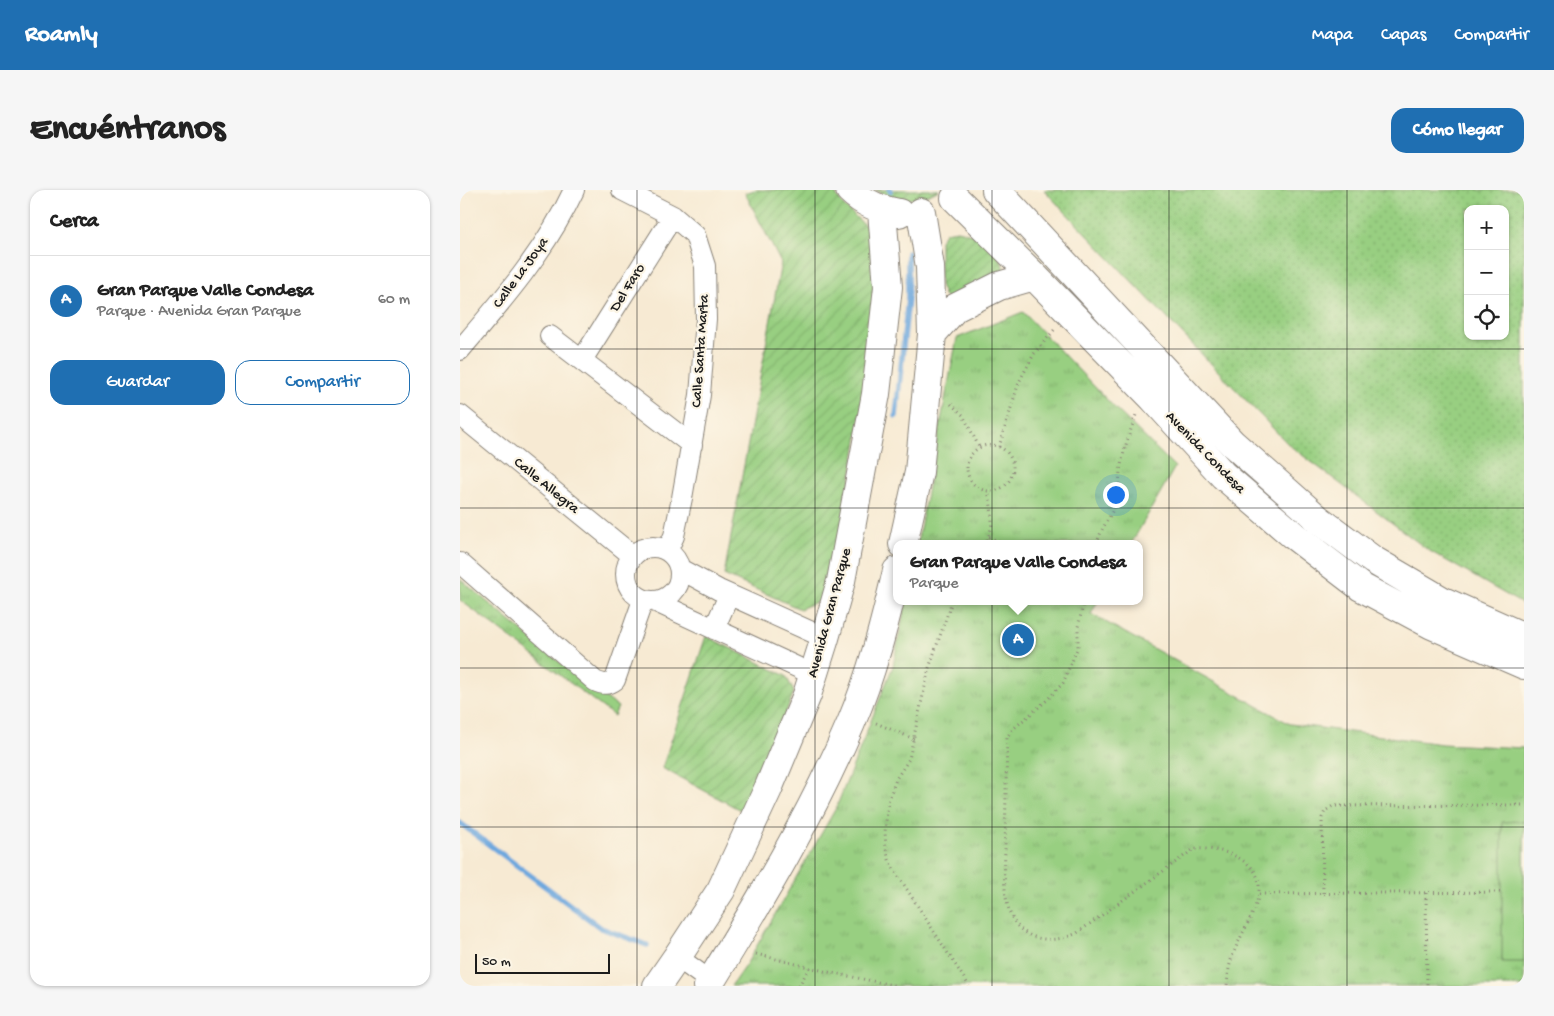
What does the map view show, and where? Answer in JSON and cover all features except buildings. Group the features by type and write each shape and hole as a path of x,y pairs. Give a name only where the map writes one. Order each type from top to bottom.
{"street":[{"name":"Calle La Joya","path":"460,350 524,273 574,190"},
{"name":"Calle Santa Marta","path":"622,190 673,216 695,235 705,266 706,319 700,395 674,536 667,551"},
{"path":"850,190 860,200 882,211 906,214 930,211 959,194"},
{"name":"Avenida Condesa","path":"996,190 1232,443 1318,519 1373,560 1444,601 1524,636"},
{"name":"Avenida Condesa","path":"959,194 1034,276 1153,398 1223,475 1293,535 1361,587 1432,625 1524,665"},
{"name":"Avenida Gran Parque","path":"657,986 678,958 721,890 768,789 814,675 842,581 876,394 888,287 882,211"},
{"path":"904,540 919,472 932,334 930,267 921,212"},
{"name":"Del Faro","path":"582,360 673,216"},
{"path":"932,334 955,308 999,286 1034,276"},
{"path":"550,336 692,445"},
{"name":"Calle Allegra","path":"460,415 633,556"},
{"path":"650,601 665,599 672,594 678,587 680,578 680,569 673,556 661,548 646,548 633,556 626,569 627,584 631,591 650,601 714,628 814,675"},
{"path":"460,564 600,684 608,684 615,680 650,601"},
{"path":"680,569 729,594 825,638"},
{"path":"678,958 709,984 807,818 852,722 883,632 893,588"},
{"path":"714,628 729,594"}],"path":[{"path":"1000,447 1019,382 1034,354 1058,325"},
{"path":"951,404 963,415 979,447"},
{"path":"1098,540 1112,514 1119,494 1123,457 1137,411"},
{"path":"987,444 1000,447 1012,459 1012,475 1003,487 988,491 981,489 974,485 966,472 966,464 969,457 979,447 987,444"},
{"path":"988,491 992,507 992,527 989,538 994,540"},
{"path":"951,605 929,668 909,760 896,779 888,802 885,816 886,849 890,862 901,882 969,986"},
{"path":"1083,605 1078,627 1078,647 1063,683 1047,700 1012,729 1006,737 1005,889 1006,902 1013,921 1019,929 1039,939 1060,939 1069,936 1194,849 1226,852 1250,865 1257,875 1260,886 1250,920 1233,953 1228,971 1227,986"},
{"path":"876,723 914,739"},
{"path":"1323,894 1322,818 1325,812 1333,806 1524,805"},
{"path":"1258,894 1502,892"},
{"path":"1426,893 1427,986"},
{"path":"756,954 809,968 897,986"},
{"path":"799,986 809,968"}],"green space":[{"path":"755,190 833,190 843,205 870,230 877,281 868,374 835,574 819,601 800,609 724,575 781,263 745,193"},
{"path":"875,190 939,190 923,197 907,199 891,197"},
{"path":"1044,190 1524,190 1524,605 1428,550 1289,445"},
{"path":"957,230 975,236 986,243 1001,260 1004,273 960,299 945,297 940,285 940,240 946,232"},
{"path":"1023,312 1114,407 1175,467 1133,540 918,540 957,338"},
{"path":"460,579 553,657 618,707 614,716 460,600"},
{"path":"905,605 1096,605 1091,614 1290,724 1442,744 1524,748 1524,986 731,986 747,963 836,808 893,666"},
{"path":"706,636 786,676 794,692 746,813 662,768"},
{"path":"1524,821 1524,962 1502,962 1502,822"}],"waterway":[{"path":"896,416 908,298 908,253"},
{"path":"460,823 601,928 647,945"}],"place":[{"name":"Gran Parque Valle Condesa","path":"1018,640"}]}
